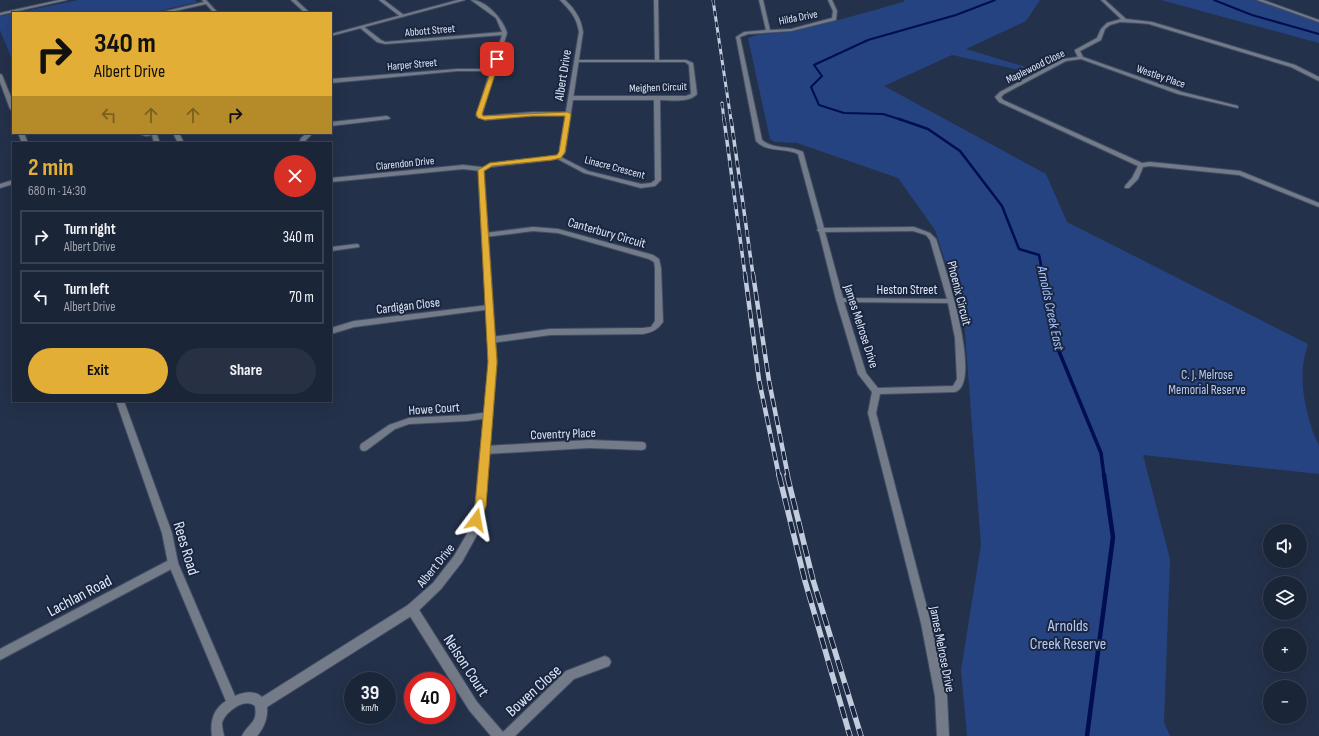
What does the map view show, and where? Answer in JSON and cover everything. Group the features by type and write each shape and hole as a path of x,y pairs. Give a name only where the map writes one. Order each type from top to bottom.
{"street":[{"path":"0,14 65,0"},
{"path":"293,0 307,12"},
{"path":"382,0 403,16"},
{"path":"332,35 463,0"},
{"path":"473,0 497,16 504,26 505,33 479,114 480,117 568,114"},
{"name":"Albert Drive","path":"557,157 561,155 562,152 571,98 580,27 574,12 562,0"},
{"path":"656,0 657,61"},
{"path":"761,0 768,31"},
{"name":"Hilda Drive","path":"768,31 791,30 834,19 836,18 835,11 830,0"},
{"path":"1104,0 1126,20"},
{"path":"1259,0 1319,21"},
{"path":"164,12 205,1 215,12"},
{"name":"Maplewood Close","path":"1319,78 1293,66 1150,23 1126,20 1108,24 1103,29 1100,38 1077,51 1081,58 1065,60 1002,93 998,97 1001,101 1141,165 1150,164 1240,173 1319,204"},
{"name":"Abbott Street","path":"361,27 379,42 385,43 505,33"},
{"name":"James Melrose Drive","path":"768,31 740,34 738,37 759,141 765,145 790,149 801,153 820,230 862,374 876,391 872,412 926,623 941,696 943,736"},
{"name":"Westley Place","path":"1081,58 1180,93 1236,107"},
{"name":"Meighen Circuit","path":"571,98 686,98 694,94 690,63 684,60 576,61"},
{"name":"Harper Street","path":"332,81 457,70 494,70"},
{"path":"0,75 12,106"},
{"name":"Linacre Crescent","path":"557,157 586,172 641,186 653,185 658,180 657,98"},
{"path":"332,124 387,118"},
{"path":"302,142 303,139 309,134"},
{"path":"482,168 490,165 557,157"},
{"path":"1127,186 1135,180 1141,165"},
{"name":"Clarendon Drive","path":"332,180 463,167 482,168"},
{"name":"Albert Drive","path":"261,704 412,609 438,586 458,559 472,533 480,506 493,362 484,236 482,168"},
{"path":"0,186 12,182"},
{"name":"Canterbury Circuit","path":"484,236 533,229 558,231 651,257 657,261 658,268 659,322 653,329 643,331 550,332 491,340"},
{"name":"Phoenix Circuit","path":"820,230 914,229 928,234 933,239 951,300 959,338 961,378 959,385 955,389 876,391"},
{"path":"332,249 357,246"},
{"name":"Heston Street","path":"840,300 951,300"},
{"name":"Cardigan Close","path":"332,331 354,324 489,307"},
{"name":"Rees Road","path":"120,402 167,533 174,563 232,702"},
{"name":"Howe Court","path":"364,447 392,427 409,421 467,418 489,415"},
{"name":"Coventry Place","path":"486,450 589,444 642,446"},
{"name":"Lachlan Road","path":"0,655 174,563"},
{"name":"Nelson Court","path":"412,609 473,706 499,736"},
{"name":"Bowen Close","path":"507,736 570,675 605,662"},
{"path":"216,735 216,727 221,714 232,702 239,699 252,698 261,704 263,710 262,717 258,725 248,736"}],"green space":[{"path":"78,0 195,0 197,2 155,12 21,12"},
{"name":"Arnolds Creek Reserve","path":"905,0 1040,0 1026,21 966,49 1029,68 1023,71 952,55 884,86 1046,174 1067,222 1308,344 1302,376 1306,408 1319,446 1319,474 1143,455 1170,559 1164,722 1170,736 967,736 961,670 981,545 964,319 935,230 898,178 797,143 775,142 770,139 748,38 758,35 789,32 808,28 903,2"},
{"path":"1161,0 1255,0 1319,22 1319,43"},
{"path":"12,14 12,60 0,30 0,16"}],"waterway":[{"name":"Arnolds Creek East","path":"901,120 883,114 844,113 819,105 811,87 822,76 814,65 868,40 956,15 995,0"},
{"path":"1214,0 1252,15 1319,34"},
{"name":"Arnolds Creek East","path":"901,120 928,129 960,151 1002,206 1019,249 1039,255 1043,275"},
{"name":"Arnolds Creek East","path":"1043,274 1056,344 1101,453 1104,476"},
{"name":"Arnolds Creek East","path":"1087,736 1113,537 1104,475"}],"railway":[{"path":"713,0 731,120"},
{"path":"722,103 724,120"},
{"path":"724,119 745,275"},
{"path":"731,119 753,275"},
{"path":"745,274 759,380 779,476"},
{"path":"753,274 769,381 788,476"},
{"path":"779,475 805,581 850,736"},
{"path":"787,475 813,580 861,736"}],"route":[{"path":"476,520 480,506 493,362 481,170 485,166 490,165 552,158 561,155 568,114 532,114 485,118 480,117 479,114 497,59"}],"park label":[{"name":"C. J. Melrose Memorial Reserve","path":"1207,382"}]}
